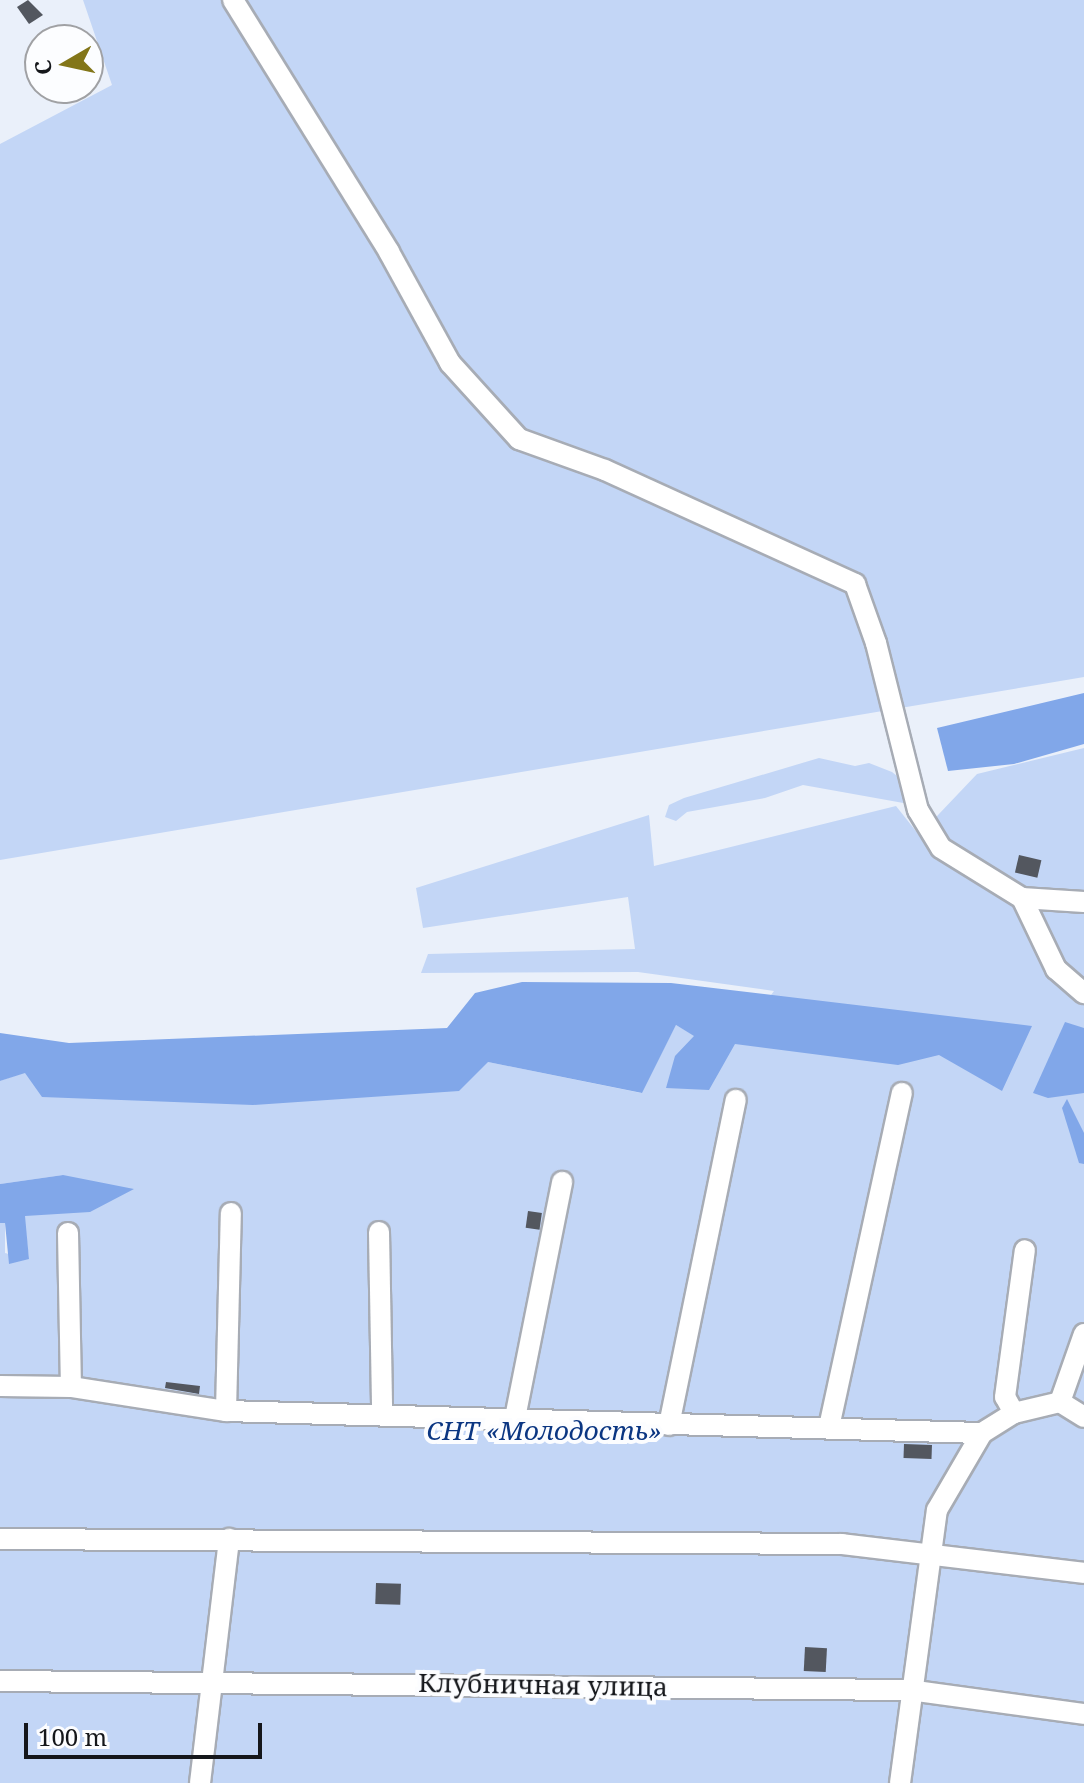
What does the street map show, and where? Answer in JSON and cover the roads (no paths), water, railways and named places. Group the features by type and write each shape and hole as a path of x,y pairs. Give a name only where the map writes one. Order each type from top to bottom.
{"street":[{"path":"233,0 389,252 450,363 519,439 605,470 855,584 876,643 918,810 941,848 1022,898 1084,902"},
{"path":"1022,898 1056,969 1084,993"},
{"path":"829,1427 902,1093"},
{"path":"669,1425 736,1100"},
{"path":"514,1423 562,1182"},
{"path":"226,1411 231,1213"},
{"path":"379,1232 382,1412"},
{"path":"68,1233 71,1387"},
{"path":"1014,1413 1005,1397 1025,1250"},
{"path":"1060,1402 1084,1334"},
{"path":"0,1386 71,1387 226,1411 382,1412 514,1423 829,1427 982,1433"},
{"path":"900,1783 909,1690 937,1510 982,1433 1014,1413 1060,1402 1084,1417"},
{"path":"0,1539 842,1544 931,1551 1084,1573"},
{"path":"200,1783 229,1539"},
{"name":"Клубничная улица","path":"0,1681 211,1680 909,1690 1084,1714"}],"water":[{"path":"1084,693 1084,744 1014,764 948,771 937,728"},
{"path":"522,982 671,983 1032,1026 1002,1091 939,1055 898,1065 735,1044 709,1090 666,1088 675,1056 694,1036 676,1025 642,1093 488,1062 459,1091 253,1105 42,1097 25,1073 0,1081 0,1033 69,1043 447,1028 475,993"},
{"path":"1065,1022 1084,1028 1084,1093 1048,1098 1033,1093"},
{"path":"1067,1099 1084,1133 1084,1164 1079,1163 1062,1108"},
{"path":"63,1175 134,1189 90,1212 25,1216 29,1259 9,1264 5,1223 0,1223 0,1184"}],"park label":[{"name":"СНТ «Молодость»","path":"544,1431"}]}
